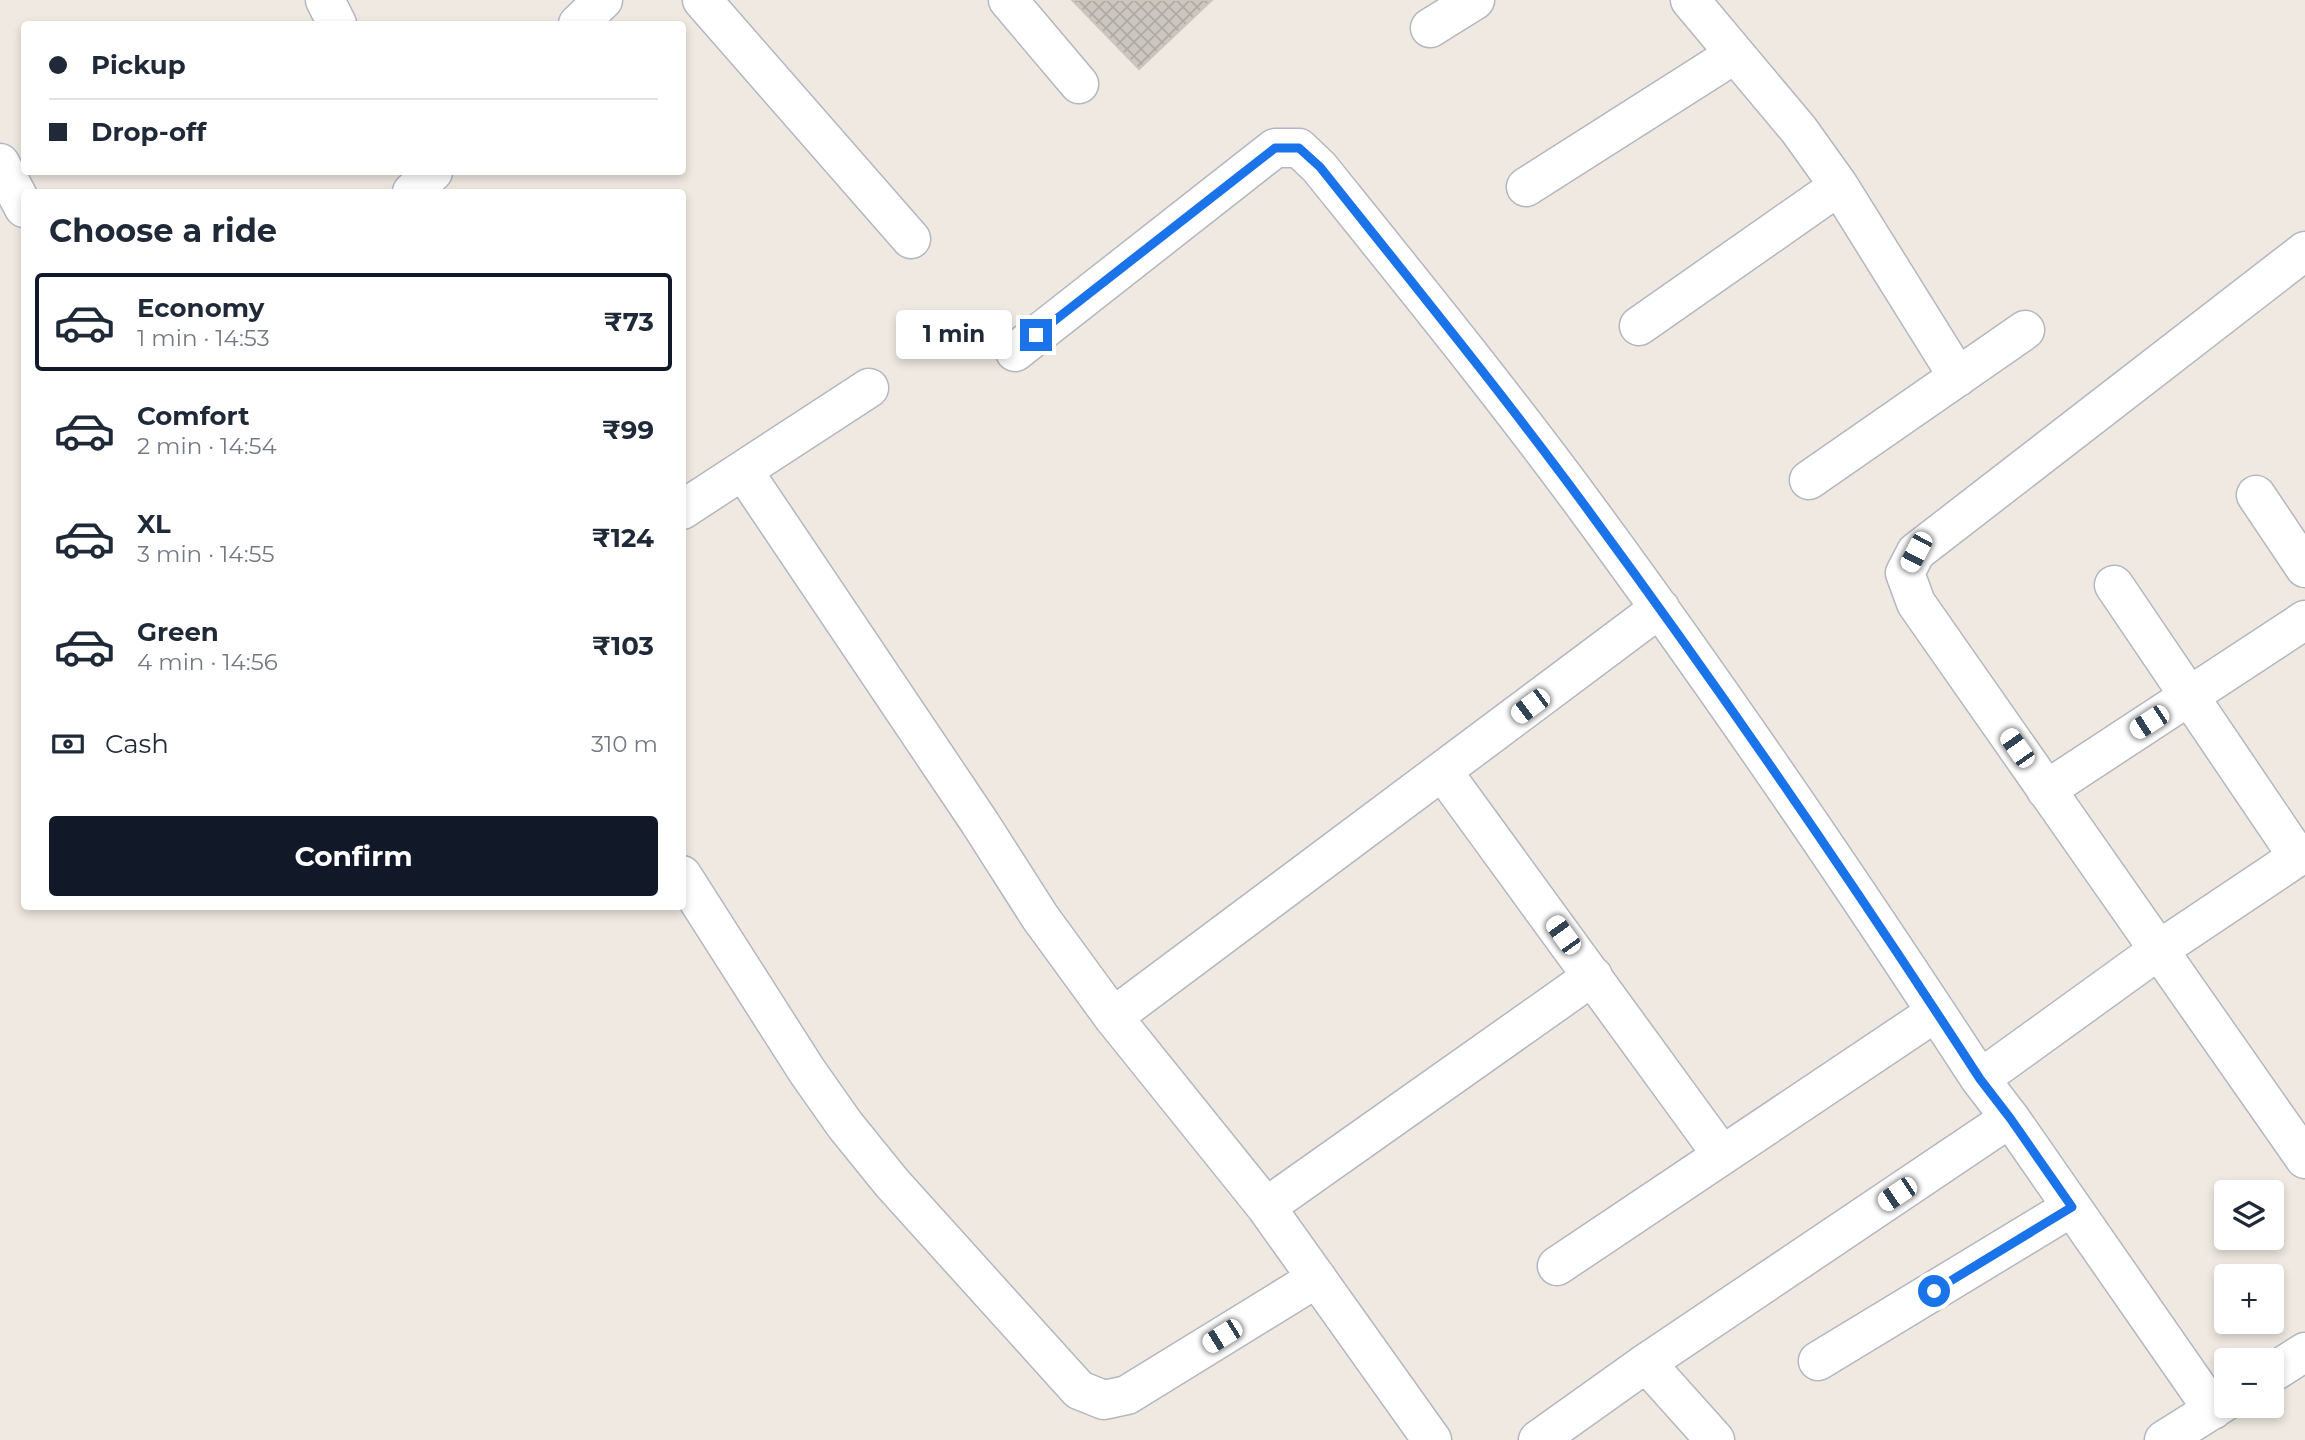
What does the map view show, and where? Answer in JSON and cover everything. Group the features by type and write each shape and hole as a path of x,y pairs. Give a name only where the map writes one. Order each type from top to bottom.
{"street":[{"path":"324,0 335,21"},
{"path":"581,21 603,0"},
{"path":"702,0 911,239"},
{"path":"1008,0 1079,84"},
{"path":"1430,28 1475,0"},
{"path":"1690,0 1799,130 1839,186 1958,377"},
{"path":"1525,187 1735,54"},
{"path":"1015,352 1275,148 1299,148 1320,167 1497,388 1660,608 1803,813 1980,1079 2214,1398"},
{"path":"1,168 21,203"},
{"path":"1639,326 1839,186"},
{"path":"2305,251 1916,552 1905,573 1916,603 2305,1159"},
{"path":"1809,480 2025,330"},
{"path":"686,508 869,388"},
{"path":"744,472 965,800 1040,917 1113,1017 1266,1208 1432,1440"},
{"path":"2256,495 2305,568"},
{"path":"1980,1079 2160,949 2301,854 2114,585"},
{"path":"1113,1017 1660,608"},
{"path":"2046,790 2305,620"},
{"path":"1443,772 1722,1155"},
{"path":"686,882 807,1071 845,1125 892,1182 1079,1390 1104,1400 1127,1395 1317,1278"},
{"path":"1266,1208 1593,976"},
{"path":"1556,1266 1936,1012"},
{"path":"1538,1440 1646,1363 2010,1118"},
{"path":"1818,1361 2072,1207"},
{"path":"2284,1365 2305,1352"},
{"path":"1646,1363 1714,1440"},
{"path":"2164,1440 2214,1408"}],"building":[{"path":"1072,0 1212,0 1139,69"}],"route":[{"path":"1036,335 1275,148 1299,148 1320,167 1497,388 1660,608 1803,813 1980,1079 2072,1207 1934,1291"}]}
